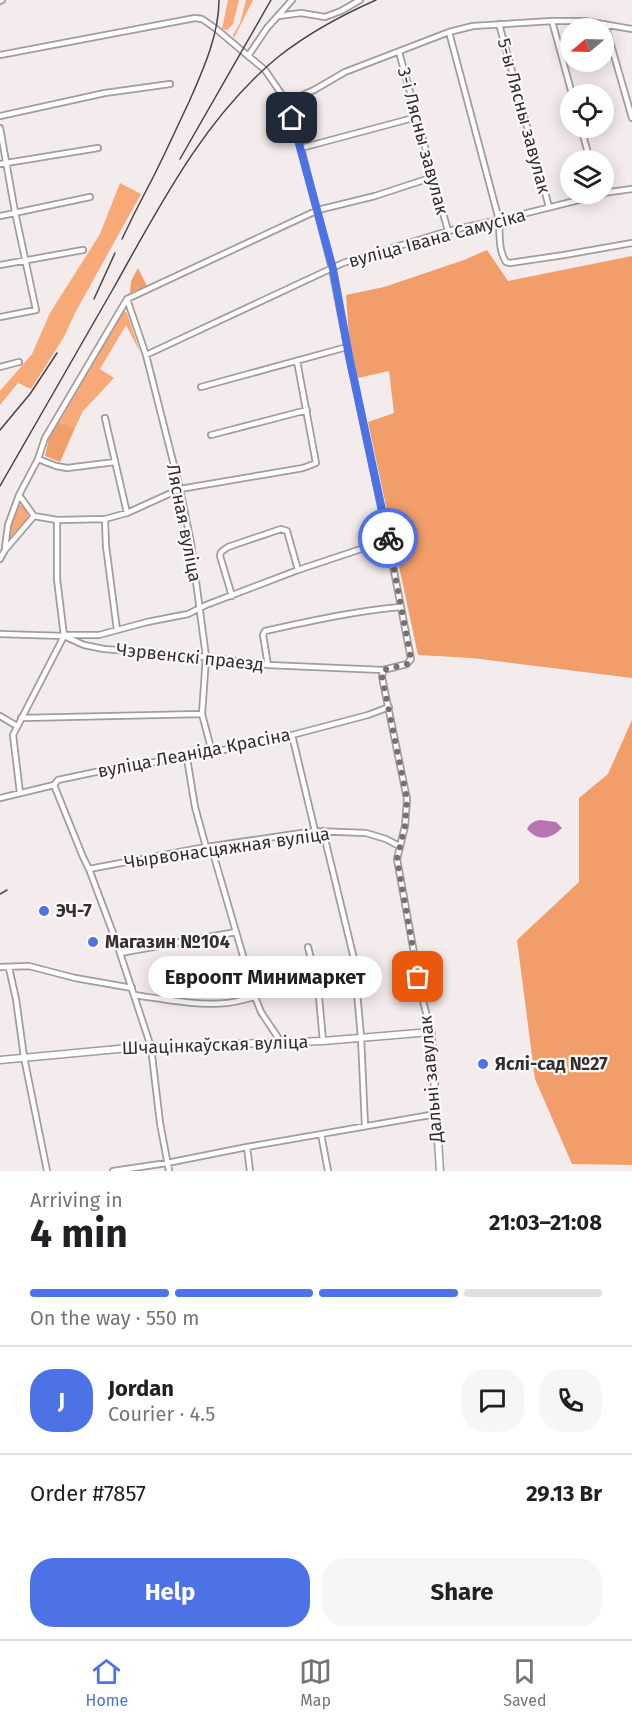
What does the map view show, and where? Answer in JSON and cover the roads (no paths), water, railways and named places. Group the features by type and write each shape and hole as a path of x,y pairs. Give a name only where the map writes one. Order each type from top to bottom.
{"street":[{"path":"248,56 267,28 292,0"},
{"path":"278,16 302,13 325,17 360,0"},
{"path":"0,55 195,18 202,19 248,56 265,70 277,85 287,102 333,269 347,347 402,607 411,659 407,664 383,670"},
{"path":"552,21 569,84"},
{"path":"287,102 345,72 449,32 473,26 560,21"},
{"name":"5-ы Лясны завулак","path":"499,24 549,207"},
{"path":"614,25 632,28"},
{"path":"449,32 499,220 503,257 506,262 632,243"},
{"name":"3-і Лясны завулак","path":"399,52 448,231"},
{"path":"614,55 632,118"},
{"path":"0,116 105,93 170,84"},
{"path":"301,148 417,117"},
{"path":"0,128 3,164 36,310 0,317"},
{"path":"3,164 98,148"},
{"path":"5,550 8,525 45,438 127,299 318,210 375,196 433,177"},
{"name":"вуліца Івана Самусіка","path":"614,192 632,189"},
{"path":"0,216 90,197"},
{"name":"вуліца Івана Самусіка","path":"146,355 343,263 448,231 561,204"},
{"path":"0,265 83,250"},
{"name":"Лясная вуліца","path":"127,299 146,355 180,489 191,543 206,657 202,714 212,752"},
{"path":"201,387 347,347"},
{"path":"20,495 34,516 57,520 105,519 127,513 180,489 303,468 316,462 297,360"},
{"path":"0,366 19,362"},
{"path":"211,435 307,410"},
{"path":"105,418 127,513"},
{"path":"38,459 67,468 115,462"},
{"path":"0,559 34,516"},
{"path":"105,519 106,546 117,630"},
{"path":"20,793 13,735 64,636 57,579 57,520"},
{"path":"232,596 220,556 221,552 228,547 281,529 287,531 298,570"},
{"path":"64,636 99,635 188,614 298,570 388,540"},
{"path":"268,665 263,636 265,631 314,619 402,607"},
{"name":"Чэрвенскі праезд","path":"0,634 64,636 84,645 104,649 206,657 268,665 383,670"},
{"name":"Дальні завулак","path":"383,670 382,677 407,799 405,826 397,859 422,997 431,1032 440,1171"},
{"name":"вуліца Леаніда Красіна","path":"0,798 54,785 57,780 124,766 187,758 292,735 368,715 389,707"},
{"path":"21,718 202,714"},
{"path":"0,716 17,726"},
{"path":"292,735 315,831"},
{"path":"187,758 195,807 255,997 261,1012 281,1042"},
{"path":"54,785 82,857 89,869 151,1047 168,1171"},
{"name":"Чырвонасцяжная вуліца","path":"89,869 315,831 366,833 399,846"},
{"path":"322,831 354,959 361,1037 365,1126"},
{"path":"120,953 236,932"},
{"path":"308,947 318,986 323,1041"},
{"path":"0,968 29,966 75,978 132,988"},
{"path":"9,968 47,1171"},
{"path":"134,995 211,1003 227,1003 255,997"},
{"name":"Шчацінкаўская вуліца","path":"0,1060 151,1047 323,1041 431,1032"},
{"path":"112,1171 436,1114"},
{"path":"321,1134 328,1171"},
{"path":"247,1147 250,1171"}],"railway":[{"path":"122,239 200,77 213,39 219,0"},
{"path":"180,159 271,0"},
{"path":"0,486 166,196 185,165 227,107 278,57 301,40 376,0"},
{"path":"94,299 115,253"},
{"path":"0,430 30,394 57,353"},
{"path":"0,894 7,890"}],"place":[{"name":"ЭЧ-7","path":"44,911"},
{"name":"Магазин №104","path":"93,942"},
{"name":"Евроопт Минимаркет","path":"418,977"},
{"name":"Яслі-сад №27","path":"483,1064"}]}
